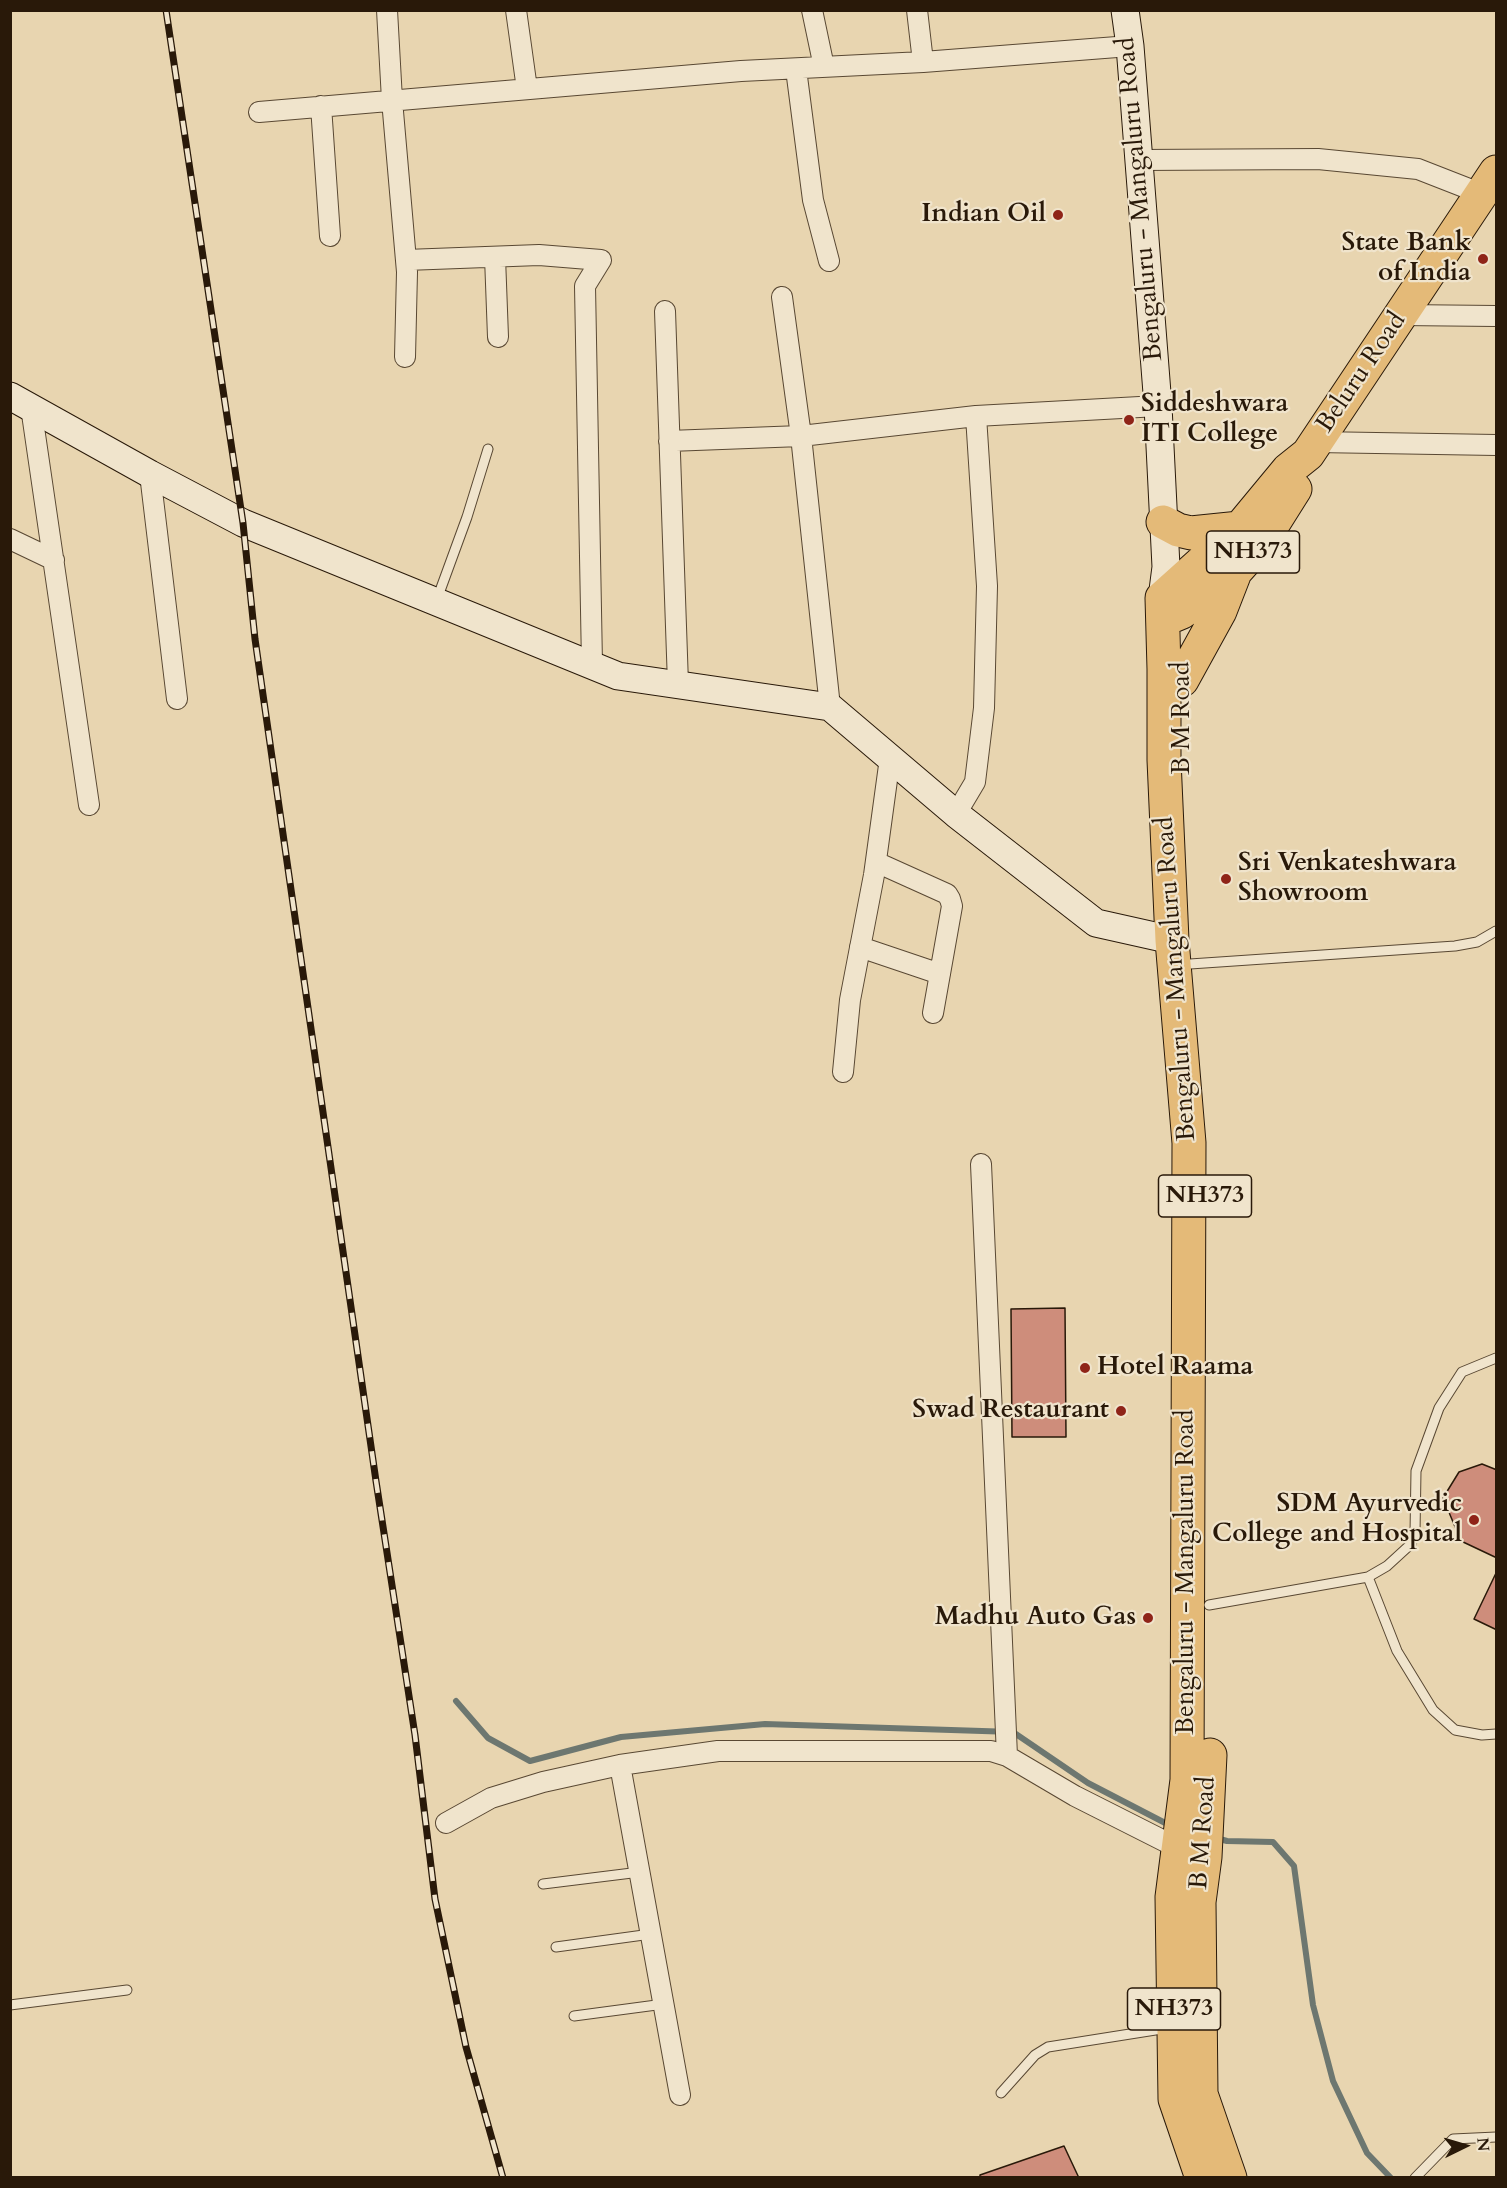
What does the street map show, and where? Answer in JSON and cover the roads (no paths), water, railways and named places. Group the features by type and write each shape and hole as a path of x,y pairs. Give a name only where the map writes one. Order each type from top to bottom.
{"highway":[{"name":"Beluru Road","path":"1170,596 1240,528 1288,470 1312,448 1489,183"},
{"name":"Beluru Road","path":"1170,596 1234,573 1261,543 1304,475 1312,448"},
{"path":"1163,522 1178,530 1191,533 1240,528"},
{"path":"1182,680 1220,611 1234,573"},
{"name":"B M Road","path":"1170,596 1182,680 1181,952 1205,1166 1210,1753 1196,1805"},
{"name":"Bengaluru - Mangaluru Road","path":"1170,596 1164,760 1181,952 1189,1143 1187,1780 1196,1805 1188,1843 1172,1897 1175,2099 1213,2169"},
{"name":"B M Road","path":"1188,1843 1199,1902 1201,2094 1213,2169"}],"main road":[{"name":"Bengaluru - Mangaluru Road","path":"1125,10 1130,46 1158,406 1163,522 1170,596"},
{"path":"21,401 150,474 243,523 618,676 830,707 956,814 1096,923 1181,952"}],"street":[{"path":"387,10 392,100 406,260 405,357"},
{"path":"516,10 527,89"},
{"path":"812,10 824,67"},
{"path":"917,10 923,62"},
{"path":"259,112 741,71 923,62 1130,46"},
{"path":"796,69 813,200 829,261"},
{"path":"321,106 330,236"},
{"path":"1138,160 1318,159 1418,169 1489,183"},
{"path":"406,260 539,255 601,260 585,286 592,664"},
{"path":"495,256 498,337"},
{"path":"782,297 801,436 830,707"},
{"path":"665,312 678,684"},
{"path":"1400,315 1497,316"},
{"path":"21,401 54,560 89,805"},
{"path":"669,441 801,436 976,416 1158,406"},
{"path":"956,814 975,782 984,708 987,586 976,416"},
{"path":"1312,448 1497,446"},
{"path":"150,474 177,699"},
{"path":"10,539 54,560"},
{"path":"843,1072 850,1000 876,862 890,758"},
{"path":"876,862 947,894 950,898 952,906 933,1013"},
{"path":"860,947 940,974"},
{"path":"981,1164 1007,1756"},
{"path":"446,1823 491,1798 543,1782 620,1765 718,1751 991,1751 1007,1756 1075,1796 1188,1843"},
{"path":"620,1765 680,2095"}],"lane":[{"path":"436,601 467,517 488,449"},
{"path":"1181,952 1455,946 1477,942 1497,931"},
{"path":"1209,1605 1368,1577 1387,1566 1411,1544 1415,1533 1416,1471 1439,1408 1462,1372 1497,1358"},
{"path":"1368,1577 1397,1651 1433,1710 1455,1730 1482,1736 1497,1734"},
{"path":"543,1884 640,1872"},
{"path":"556,1947 651,1934"},
{"path":"10,2005 127,1990"},
{"path":"574,2016 663,2004"},
{"path":"1001,2093 1035,2055 1048,2047 1174,2027"},
{"path":"1415,2178 1454,2139 1497,2137"}],"waterway":[{"path":"456,1701 488,1738 530,1761 621,1737 765,1724 1013,1732 1088,1783 1171,1826"},
{"path":"1216,1838 1227,1841 1273,1842 1294,1866 1313,2005 1333,2081 1367,2153 1391,2178"}],"railway":[{"path":"166,10 243,523 255,639 376,1481 415,1735 435,1899 466,2047 503,2178"}],"place":[{"name":"Indian Oil","path":"1058,215"},
{"name":"State Bank of India","path":"1483,259"},
{"name":"Siddeshwara ITI College","path":"1129,420"},
{"name":"Sri Venkateshwara Showroom","path":"1226,879"},
{"name":"Hotel Raama","path":"1085,1368"},
{"name":"Swad Restaurant","path":"1121,1411"},
{"name":"SDM Ayurvedic College and Hospital","path":"1474,1520"},
{"name":"Madhu Auto Gas","path":"1148,1618"}]}
